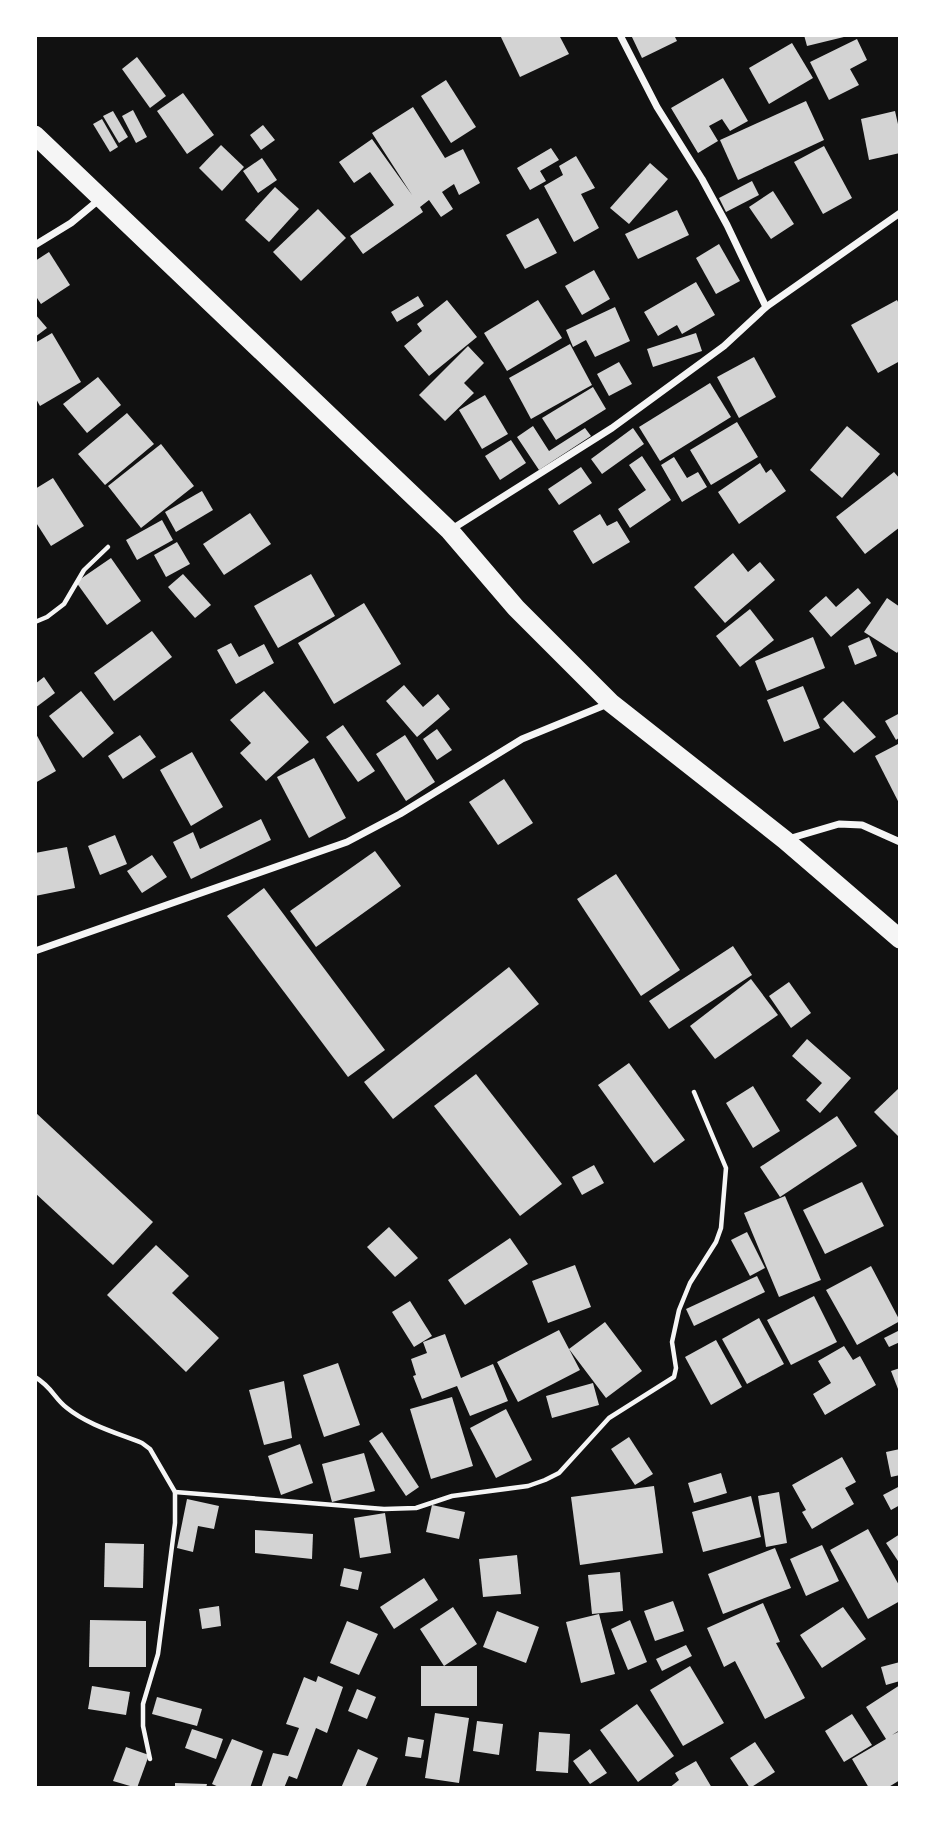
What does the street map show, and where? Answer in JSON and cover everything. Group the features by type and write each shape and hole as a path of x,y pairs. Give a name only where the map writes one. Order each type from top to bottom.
{"highway":[{"path":"35,135 450,531 516,608 611,703 785,840 900,939"}],"street":[{"path":"620,35 657,107 727,225 766,307"},
{"path":"35,245 71,223 100,198"},
{"path":"450,531 612,428 723,346 766,307 900,213"},
{"path":"35,951 347,842 400,814 522,739 611,703"},
{"path":"785,840 839,824 862,825 900,842"}],"path":[{"path":"35,622 64,604 84,570 108,547"},
{"path":"175,1492 384,1509 416,1508 452,1496 528,1486 559,1473 609,1418 674,1377 676,1368 672,1342 679,1311 690,1283 716,1242 721,1228 726,1168 694,1092"},
{"path":"35,1377 75,1414 150,1449 175,1492 174,1523 158,1654 142,1704 143,1726 150,1759"}],"building":[{"path":"500,35 559,35 569,54 520,77"},
{"path":"631,35 674,35 677,41 642,58"},
{"path":"804,35 848,35 848,36 807,46"},
{"path":"857,39 867,60 850,69 859,85 829,100 810,62"},
{"path":"792,43 813,78 769,104 749,68"},
{"path":"137,57 166,96 150,108 122,69"},
{"path":"723,78 748,121 730,131 722,119 709,126 718,141 698,153 671,108"},
{"path":"446,80 476,127 451,143 421,96"},
{"path":"183,93 214,135 187,154 157,111"},
{"path":"806,101 824,140 738,180 720,140"},
{"path":"413,107 445,158 463,149 480,183 459,195 454,184 442,192 453,209 441,217 429,200 420,207 423,212 363,254 350,236 394,205 370,172 354,183 339,162 372,139 412,195 372,133"},
{"path":"133,110 147,137 136,143 122,116"},
{"path":"113,111 128,137 119,143 103,116"},
{"path":"895,111 900,133 900,153 869,160 861,119"},
{"path":"102,119 118,147 110,152 93,124"},
{"path":"263,125 275,140 261,150 250,135"},
{"path":"221,145 244,167 222,191 199,168"},
{"path":"824,146 852,198 823,214 794,162"},
{"path":"551,148 559,160 540,171 546,181 530,190 517,168"},
{"path":"576,156 595,188 581,194 599,228 574,242 544,186 563,175 559,166"},
{"path":"262,158 277,180 258,193 243,171"},
{"path":"650,163 668,179 629,224 610,208"},
{"path":"752,181 759,195 726,212 719,198"},
{"path":"275,187 299,209 269,242 245,220"},
{"path":"773,191 794,224 771,239 749,207"},
{"path":"318,209 346,238 301,281 273,252"},
{"path":"677,210 689,235 638,259 625,234"},
{"path":"538,218 557,253 525,269 506,235"},
{"path":"719,244 740,281 716,294 696,258"},
{"path":"49,252 70,285 41,304 35,295 35,261"},
{"path":"594,270 610,299 582,315 565,286"},
{"path":"696,282 715,315 682,334 677,325 658,336 644,312"},
{"path":"418,296 424,306 397,322 391,312"},
{"path":"447,300 477,337 429,376 404,346 422,331 417,324"},
{"path":"538,300 562,338 507,371 484,333"},
{"path":"897,300 900,306 900,361 878,373 851,325"},
{"path":"615,307 630,341 595,357 586,340 573,347 566,330"},
{"path":"35,314 47,328 35,337"},
{"path":"52,333 81,382 40,406 35,397 35,343"},
{"path":"696,333 702,351 653,367 647,349"},
{"path":"570,344 592,385 531,419 509,378"},
{"path":"468,346 484,363 464,383 474,393 445,421 419,395"},
{"path":"754,357 776,397 739,418 717,377"},
{"path":"619,362 632,384 609,396 597,374"},
{"path":"98,377 121,405 87,433 63,404"},
{"path":"710,383 731,417 660,461 639,427"},
{"path":"593,387 606,409 556,440 542,418"},
{"path":"485,395 508,434 482,449 459,410"},
{"path":"127,413 154,444 105,485 78,454"},
{"path":"737,422 758,457 711,485 690,450"},
{"path":"533,426 549,451 585,428 591,436 539,470 517,437"},
{"path":"847,426 880,454 842,498 810,470"},
{"path":"633,428 644,444 602,474 591,459"},
{"path":"511,440 526,463 500,480 485,456"},
{"path":"161,444 194,486 141,528 108,486"},
{"path":"642,456 671,500 630,528 618,509 646,490 629,465"},
{"path":"674,457 687,478 698,472 707,487 682,502 661,465"},
{"path":"760,463 766,473 771,469 786,491 739,524 718,492"},
{"path":"581,467 592,483 559,505 548,489"},
{"path":"894,472 900,479 900,527 865,554 836,517"},
{"path":"53,478 84,526 51,546 35,521 35,489"},
{"path":"202,491 213,510 176,532 165,512"},
{"path":"250,513 271,544 224,575 203,544"},
{"path":"600,514 607,526 617,521 630,542 593,564 573,531"},
{"path":"162,520 173,540 137,560 126,540"},
{"path":"177,542 190,564 166,577 154,555"},
{"path":"733,553 748,572 760,562 775,580 725,623 694,587"},
{"path":"111,558 141,601 107,625 76,582"},
{"path":"183,574 211,605 195,618 168,587"},
{"path":"311,574 335,616 278,648 254,606"},
{"path":"858,588 871,603 831,637 809,611 826,596 836,607"},
{"path":"887,598 900,607 900,648 897,653 864,632"},
{"path":"364,603 401,664 334,704 298,643"},
{"path":"750,609 774,640 740,667 716,636"},
{"path":"152,631 172,657 114,701 94,673"},
{"path":"813,637 825,668 767,691 755,661"},
{"path":"869,637 877,656 855,665 848,646"},
{"path":"231,643 239,657 264,644 274,663 236,684 217,650"},
{"path":"44,677 55,693 35,708 35,684"},
{"path":"404,685 423,707 438,694 450,709 417,737 386,701"},
{"path":"803,686 820,728 784,742 767,700"},
{"path":"81,691 114,733 83,758 49,716"},
{"path":"264,691 309,742 266,781 240,753 251,743 230,720"},
{"path":"843,701 876,737 854,753 823,719"},
{"path":"900,713 900,737 896,740 885,721"},
{"path":"343,725 375,771 358,782 326,737"},
{"path":"437,729 452,750 437,760 423,739"},
{"path":"35,732 56,771 35,783"},
{"path":"140,735 156,757 123,779 108,756"},
{"path":"405,735 435,782 406,801 376,754"},
{"path":"900,743 900,805 875,756"},
{"path":"192,752 223,807 191,826 160,770"},
{"path":"314,758 346,818 309,838 277,777"},
{"path":"504,779 533,823 498,845 469,802"},
{"path":"261,819 271,840 191,879 173,842 193,832 200,849"},
{"path":"115,835 127,864 100,875 88,846"},
{"path":"67,847 75,888 35,896 35,853"},
{"path":"375,851 401,886 316,947 290,911"},
{"path":"152,855 167,877 142,893 127,871"},
{"path":"616,874 680,970 641,996 577,899"},
{"path":"264,888 385,1050 348,1077 227,916"},
{"path":"733,946 752,975 669,1029 649,1001"},
{"path":"509,967 539,1004 393,1119 364,1082"},
{"path":"751,979 778,1015 715,1059 690,1026"},
{"path":"789,982 811,1013 791,1028 769,996"},
{"path":"807,1039 851,1078 820,1113 806,1100 822,1083 792,1056"},
{"path":"629,1063 685,1140 654,1163 598,1085"},
{"path":"476,1074 562,1184 520,1216 434,1106"},
{"path":"753,1086 780,1131 753,1148 726,1103"},
{"path":"898,1089 900,1091 900,1138 874,1112"},
{"path":"35,1112 153,1222 113,1265 35,1193"},
{"path":"837,1116 857,1146 780,1197 760,1167"},
{"path":"594,1165 604,1183 582,1195 572,1177"},
{"path":"862,1182 884,1226 825,1254 803,1210"},
{"path":"785,1196 821,1280 779,1297 744,1213"},
{"path":"389,1227 418,1258 395,1277 367,1247"},
{"path":"747,1232 765,1268 750,1276 731,1240"},
{"path":"510,1238 528,1264 465,1305 448,1280"},
{"path":"156,1245 189,1276 172,1293 219,1338 186,1372 107,1295"},
{"path":"575,1265 591,1307 548,1323 532,1281"},
{"path":"871,1266 900,1321 857,1345 826,1290"},
{"path":"757,1276 765,1292 694,1326 686,1309"},
{"path":"814,1296 837,1342 791,1365 767,1320"},
{"path":"410,1301 432,1336 414,1347 392,1312"},
{"path":"759,1318 784,1364 747,1384 722,1339"},
{"path":"605,1322 642,1371 606,1398 569,1349"},
{"path":"559,1330 580,1370 518,1402 497,1362"},
{"path":"900,1330 900,1342 889,1347 884,1338"},
{"path":"445,1334 461,1378 493,1364 508,1401 470,1416 457,1386 422,1399 413,1376 416,1375 411,1359 427,1353 423,1342"},
{"path":"716,1340 742,1387 711,1405 685,1357"},
{"path":"844,1346 853,1360 860,1356 876,1385 825,1415 813,1394 831,1383 818,1361"},
{"path":"338,1363 360,1425 324,1437 303,1375"},
{"path":"900,1368 900,1394 891,1371"},
{"path":"284,1381 292,1438 264,1445 249,1390"},
{"path":"593,1383 599,1405 552,1418 546,1396"},
{"path":"452,1397 473,1466 431,1479 410,1409"},
{"path":"506,1409 532,1460 496,1478 470,1428"},
{"path":"382,1432 419,1487 406,1496 369,1441"},
{"path":"629,1437 653,1474 635,1485 611,1449"},
{"path":"300,1444 313,1483 281,1495 268,1456"},
{"path":"900,1449 900,1475 891,1477 886,1452"},
{"path":"364,1453 375,1491 332,1502 322,1464"},
{"path":"842,1457 856,1482 845,1488 854,1504 812,1529 802,1512 806,1510 792,1485"},
{"path":"721,1473 727,1493 694,1503 688,1483"},
{"path":"654,1486 663,1553 580,1565 571,1497"},
{"path":"900,1486 900,1505 891,1510 883,1495"},
{"path":"779,1492 787,1543 766,1547 758,1496"},
{"path":"751,1496 761,1537 703,1552 692,1512"},
{"path":"187,1499 219,1506 214,1529 198,1526 193,1552 177,1548"},
{"path":"432,1505 465,1512 459,1539 426,1532"},
{"path":"385,1513 391,1553 360,1558 354,1518"},
{"path":"868,1529 900,1587 900,1601 868,1619 830,1550"},
{"path":"255,1530 313,1534 312,1559 255,1553"},
{"path":"900,1534 900,1564 886,1543"},
{"path":"105,1543 144,1544 143,1588 104,1587"},
{"path":"822,1545 839,1581 806,1596 790,1559"},
{"path":"775,1548 791,1588 723,1614 708,1574"},
{"path":"517,1555 521,1594 483,1597 479,1559"},
{"path":"344,1568 362,1572 358,1590 340,1586"},
{"path":"620,1572 623,1611 592,1614 588,1575"},
{"path":"424,1578 438,1600 394,1629 380,1607"},
{"path":"673,1601 684,1631 655,1641 644,1611"},
{"path":"763,1603 780,1642 776,1643 805,1698 765,1719 735,1661 724,1667 707,1628"},
{"path":"219,1606 221,1626 202,1629 199,1609"},
{"path":"453,1607 477,1644 444,1666 420,1629"},
{"path":"843,1607 866,1639 822,1668 800,1635"},
{"path":"497,1611 539,1627 526,1663 483,1647"},
{"path":"599,1614 615,1674 581,1683 566,1622"},
{"path":"90,1620 146,1621 146,1667 89,1667"},
{"path":"630,1620 647,1662 628,1670 611,1629"},
{"path":"347,1621 378,1634 359,1675 330,1663"},
{"path":"686,1645 692,1656 662,1671 656,1659"},
{"path":"900,1662 900,1681 886,1685 881,1667"},
{"path":"421,1666 477,1666 477,1706 421,1706"},
{"path":"690,1666 724,1723 683,1746 650,1690"},
{"path":"318,1676 343,1687 327,1733 316,1728 297,1779 289,1776 284,1788 261,1788 273,1753 288,1756 299,1728 286,1724 304,1677 316,1682"},
{"path":"900,1685 900,1730 892,1735 900,1731 900,1780 887,1788 869,1788 852,1759 886,1739 866,1707"},
{"path":"92,1686 130,1692 126,1715 88,1709"},
{"path":"357,1689 376,1697 367,1719 348,1711"},
{"path":"157,1697 202,1709 197,1726 152,1714"},
{"path":"637,1704 674,1756 638,1782 600,1730"},
{"path":"435,1713 469,1718 459,1783 425,1778"},
{"path":"852,1714 872,1745 844,1762 825,1731"},
{"path":"477,1721 503,1724 499,1755 473,1751"},
{"path":"192,1729 223,1739 216,1759 185,1748"},
{"path":"539,1732 570,1734 568,1773 536,1771"},
{"path":"408,1737 424,1740 421,1758 405,1756"},
{"path":"232,1739 263,1751 250,1788 221,1788 212,1784"},
{"path":"755,1742 775,1772 750,1788 730,1758"},
{"path":"126,1747 149,1755 137,1788 113,1781"},
{"path":"358,1749 378,1758 365,1788 341,1788"},
{"path":"590,1749 607,1773 590,1784 573,1761"},
{"path":"696,1761 712,1788 669,1788 679,1780 675,1773"},
{"path":"175,1783 207,1784 206,1788 175,1788"}]}
